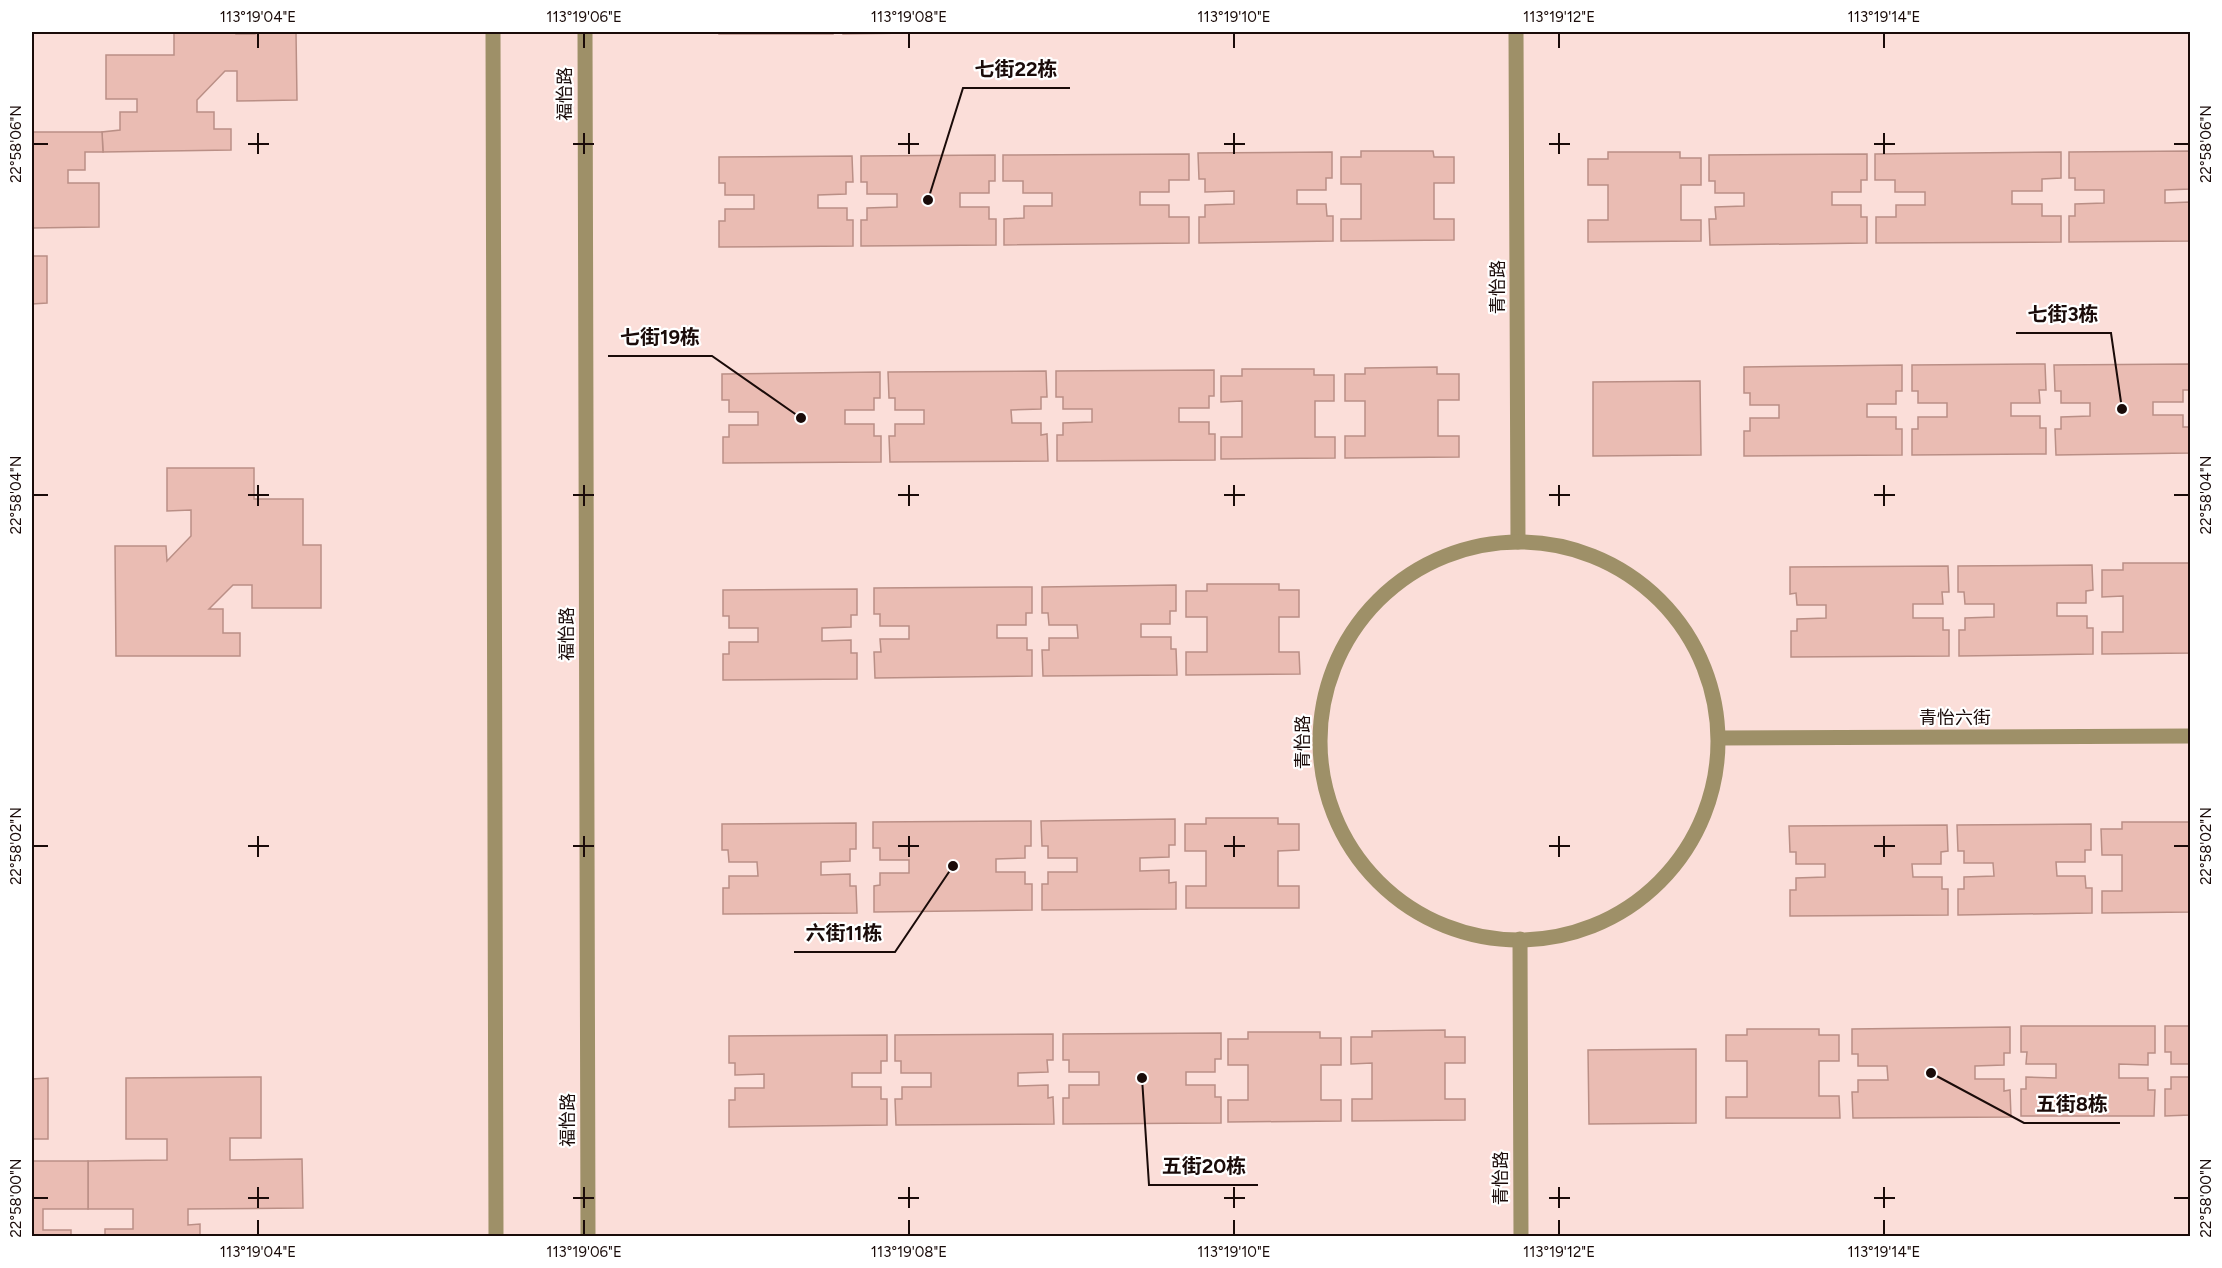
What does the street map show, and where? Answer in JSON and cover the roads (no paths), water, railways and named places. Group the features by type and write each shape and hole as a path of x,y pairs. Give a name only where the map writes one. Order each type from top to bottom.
{"street":[{"path":"493,32 496,1236"},
{"name":"福怡路","path":"585,32 588,1236"},
{"name":"青怡路","path":"1516,32 1518,542"},
{"name":"青怡路","path":"1518,542 1553,545 1587,554 1618,568 1647,588 1672,613 1697,651 1707,672 1716,705 1719,738 1716,774 1707,808 1693,840 1673,868 1648,893 1620,912 1588,927 1555,936 1520,939 1485,936 1452,928 1420,914 1391,893 1367,869 1346,841 1332,809 1322,776 1319,742 1322,707 1331,673 1346,642 1365,614 1390,589 1419,569 1450,554 1484,545 1518,542"},
{"name":"青怡六街","path":"1719,738 2190,736"},
{"name":"青怡路","path":"1520,939 1521,1236"}],"place":[{"name":"七街22栋","path":"928,200"},
{"name":"七街3栋","path":"2122,409"},
{"name":"七街19栋","path":"801,418"},
{"name":"六街11栋","path":"953,866"},
{"name":"五街8栋","path":"1931,1073"},
{"name":"五街20栋","path":"1142,1078"}]}
